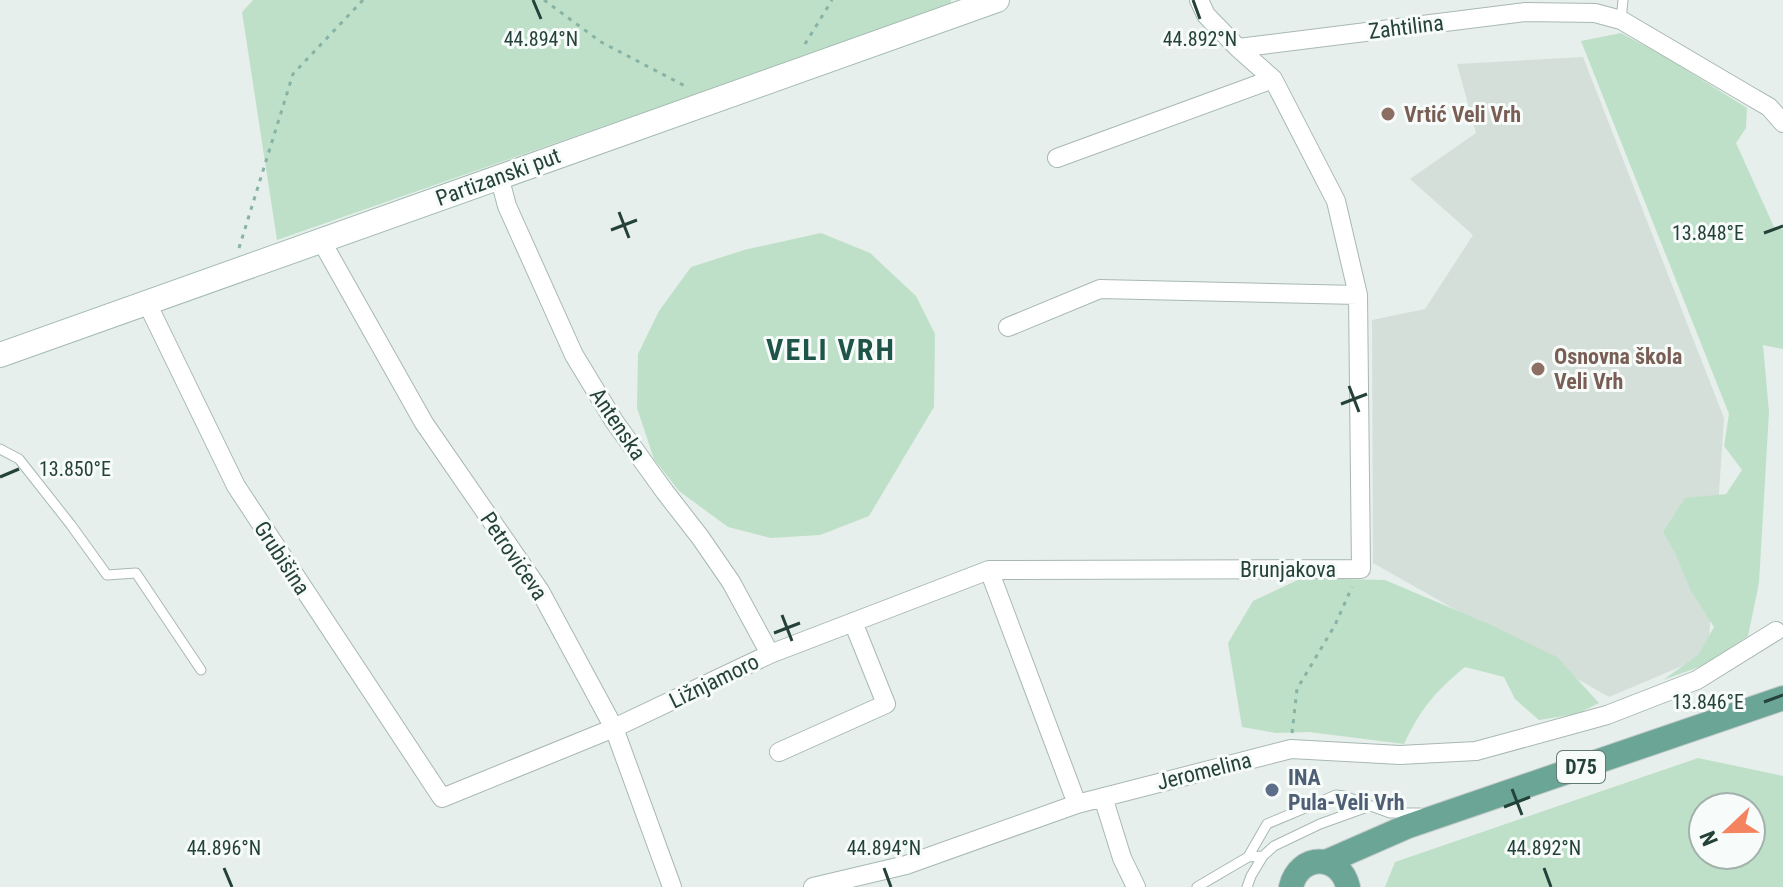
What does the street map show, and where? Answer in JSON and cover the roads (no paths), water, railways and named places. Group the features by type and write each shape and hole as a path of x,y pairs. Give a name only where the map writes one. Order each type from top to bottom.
{"main road":[{"name":"D75","path":"1290,886 1296,873 1304,866 1326,862 1452,811 1783,698"},
{"path":"1348,886 1380,838"},
{"path":"1326,862 1344,874 1348,886"}],"street":[{"name":"Partizanski put","path":"0,355 997,0"},
{"name":"Brunjakova","path":"989,570 1361,569 1358,295 1336,201 1273,79 1206,15 1199,0"},
{"name":"Zahtilina","path":"1238,48 1524,6 1595,13 1621,20 1769,107 1783,123"},
{"path":"1057,158 1273,79"},
{"name":"Antenska","path":"499,176 507,206 574,355 614,421 731,582 770,654"},
{"name":"Petrovićeva","path":"322,242 424,423 540,591 614,728 672,887"},
{"path":"1008,327 1100,289 1358,295"},
{"name":"Grubišina","path":"147,303 236,486 442,798"},
{"path":"989,570 1077,804"},
{"name":"Ližnjamoro","path":"442,798 614,728 770,654 989,570"},
{"path":"779,752 886,704 853,622"},
{"name":"Jeromelina","path":"813,887 906,865 1077,804 1291,749 1400,755 1476,751 1607,715 1697,680 1776,631"},
{"path":"1103,797 1122,858 1136,887"}],"lane":[{"path":"1621,20 1623,0"},
{"path":"0,449 19,459 107,575 136,573 201,670"},
{"path":"1248,857 1267,824 1336,795 1390,813 1452,811"},
{"path":"1247,887 1263,856 1274,846 1320,824 1370,806"},
{"path":"1197,887 1248,857 1263,856"}],"place":[{"name":"Vrtić Veli Vrh","path":"1388,114"},
{"name":"Osnovna škola Veli Vrh","path":"1538,369"},
{"name":"INA Pula-Veli Vrh","path":"1272,790"}],"district":[{"name":"VELI VRH","path":"831,349"}]}
